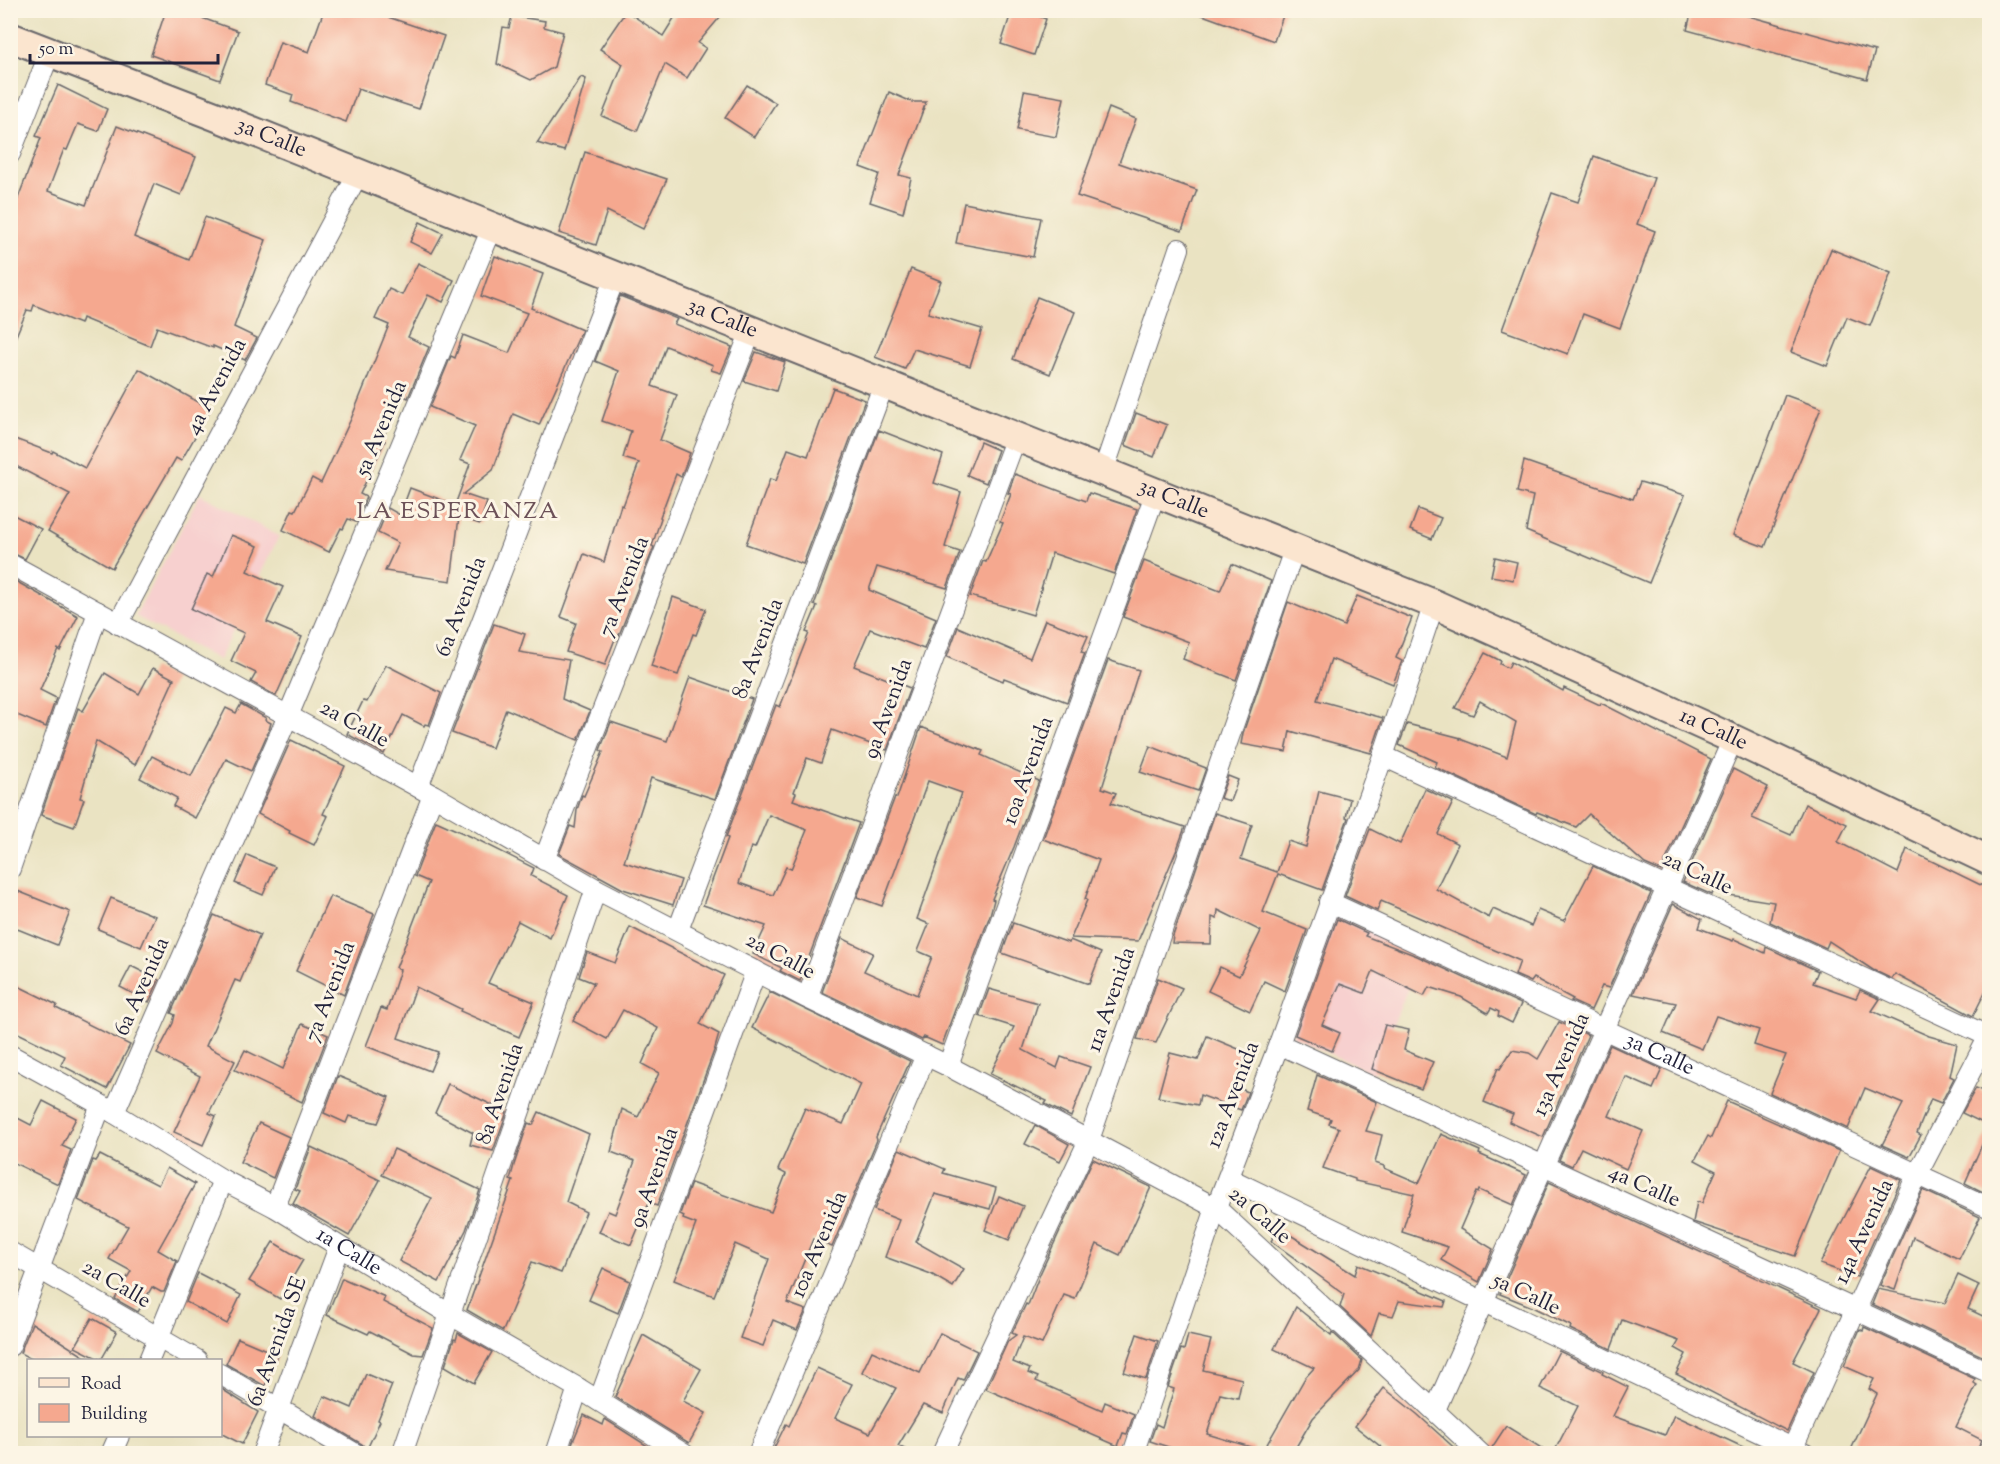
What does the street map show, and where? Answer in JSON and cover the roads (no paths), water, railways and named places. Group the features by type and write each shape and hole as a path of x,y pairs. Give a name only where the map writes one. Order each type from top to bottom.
{"street":[{"name":"3a Calle","path":"10,37 1434,604"},
{"path":"10,154 50,52"},
{"name":"4a Avenida","path":"118,624 358,174"},
{"name":"5a Avenida","path":"288,716 492,228"},
{"path":"1103,472 1179,249"},
{"name":"6a Avenida","path":"425,791 615,277"},
{"name":"7a Avenida","path":"544,860 751,331"},
{"name":"8a Avenida","path":"678,930 884,384"},
{"name":"9a Avenida","path":"807,998 1016,437"},
{"name":"10a Avenida","path":"948,1065 1156,492"},
{"name":"11a Avenida","path":"942,1454 1089,1140 1294,550"},
{"name":"2a Calle","path":"10,564 425,791 596,889 807,998 948,1065 1216,1208 1481,1454"},
{"name":"1a Calle","path":"1434,604 1733,739 1989,861"},
{"name":"12a Avenida","path":"1133,1454 1216,1208 1279,1044 1383,756 1434,604"},
{"path":"10,868 98,612"},
{"name":"6a Avenida","path":"10,1346 39,1268 107,1109 288,716"},
{"name":"13a Avenida","path":"1436,1410 1733,739"},
{"name":"2a Calle","path":"1383,756 1989,1035"},
{"name":"7a Avenida","path":"274,1207 425,791"},
{"name":"8a Avenida","path":"402,1454 596,889"},
{"name":"3a Calle","path":"1329,902 1989,1209"},
{"name":"9a Avenida","path":"599,1401 756,971"},
{"name":"14a Avenida","path":"1796,1452 1856,1310 1917,1175 1989,1035"},
{"name":"4a Calle","path":"1279,1044 1856,1310 1989,1374"},
{"name":"10a Avenida","path":"758,1454 926,1054"},
{"name":"1a Calle","path":"10,1055 107,1109 223,1180 274,1207 451,1315 578,1388 684,1454"},
{"name":"5a Calle","path":"1228,1178 1796,1452"},
{"path":"149,1359 223,1180"},
{"name":"6a Avenida SE","path":"262,1454 339,1247"},
{"name":"2a Calle","path":"10,1252 195,1359"},
{"path":"222,1375 356,1454"},
{"path":"556,1454 578,1388"},
{"path":"111,1454 119,1437"}],"district":[{"name":"LA ESPERANZA","path":"458,512"}]}
